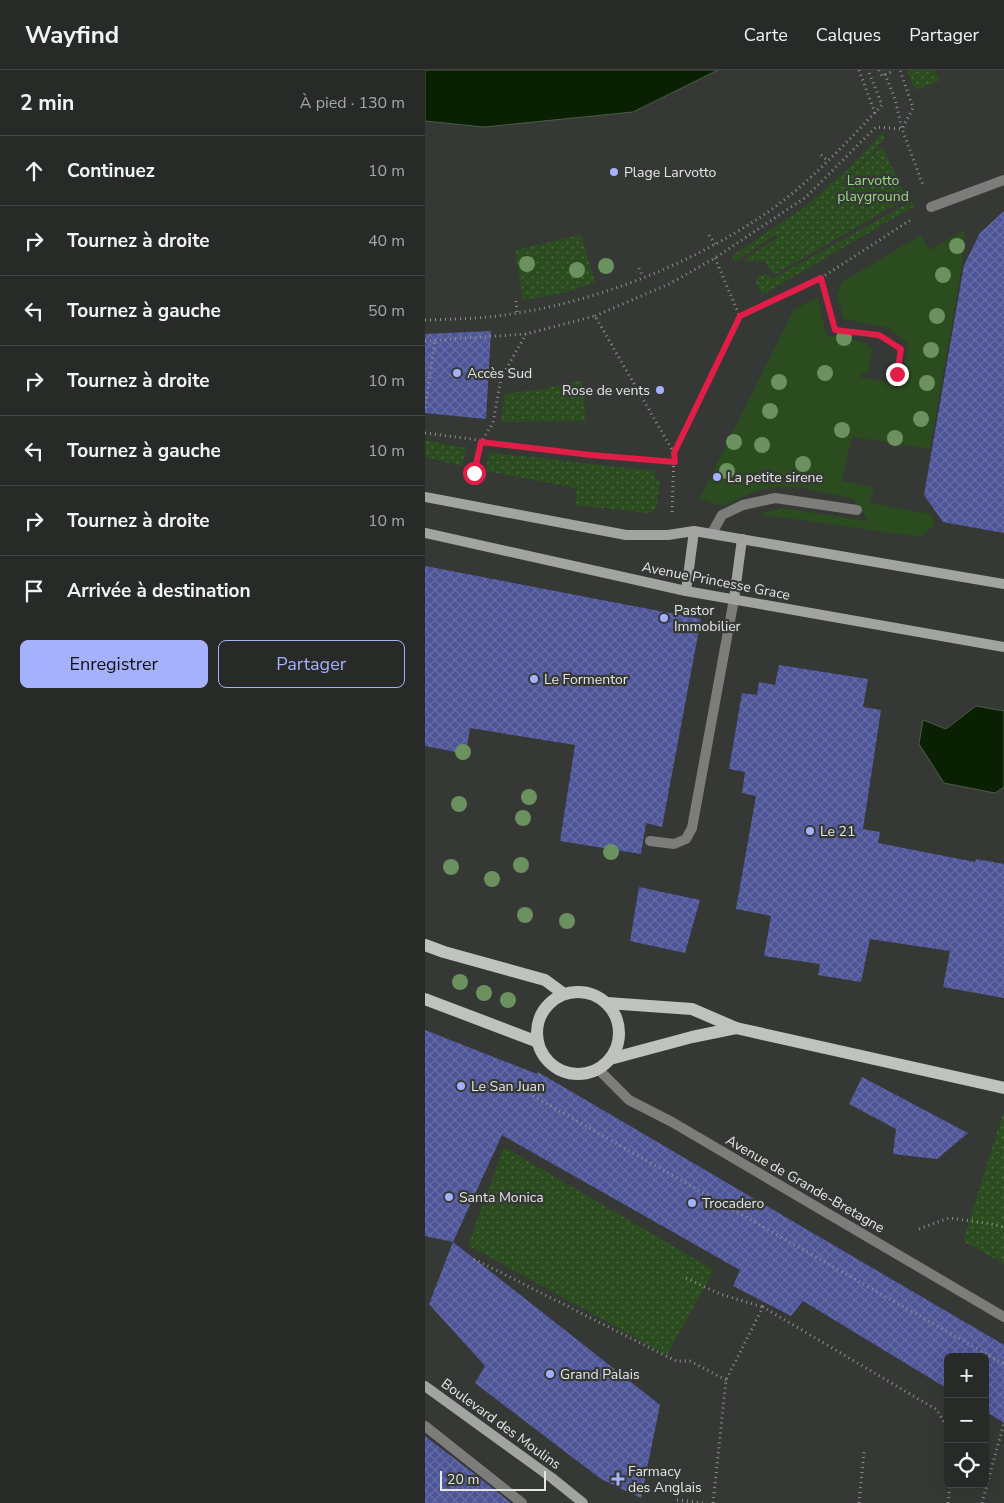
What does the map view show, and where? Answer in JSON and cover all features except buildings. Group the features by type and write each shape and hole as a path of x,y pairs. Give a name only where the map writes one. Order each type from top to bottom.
{"main road":[{"path":"425,945 545,980 564,994"},
{"path":"579,992 594,995 607,1003 615,1016 619,1030 618,1046 610,1059 598,1069 580,1074 561,1071 546,1059 538,1042 537,1027 542,1013 551,1002 564,994 579,992"},
{"path":"425,999 538,1042"},
{"path":"607,1003 693,1009 736,1028 1004,1088"},
{"path":"610,1059 692,1037 736,1028"}],"street":[{"path":"931,207 1004,180"},
{"path":"425,497 626,535 668,535 694,531 713,533 1004,584"},
{"path":"713,533 722,515 743,505 775,498 857,510"},
{"path":"686,591 694,531"},
{"name":"Avenue Princesse Grace","path":"425,533 686,591 1004,647"},
{"path":"650,841 674,844 687,839 693,828 734,599 742,538"},
{"name":"Avenue de Grande-Bretagne","path":"598,1069 629,1100 672,1122 1004,1317"},
{"name":"Boulevard des Moulins","path":"425,1386 552,1478 583,1503"},
{"path":"425,1426 522,1503"}],"path":[{"path":"859,70 875,113"},
{"path":"425,320 497,316 548,307 586,297 668,268 715,244 763,216 806,181 882,106 868,70"},
{"path":"879,70 882,76 891,72 890,70"},
{"path":"900,70 913,108 902,129"},
{"path":"674,453 740,316 821,278 931,207 902,129 895,99 885,74"},
{"path":"425,340 435,341 526,334 595,316 669,284 715,258 805,197 876,127 902,129"},
{"path":"821,155 827,160"},
{"path":"709,235 715,244"},
{"path":"715,258 740,316"},
{"path":"639,268 643,277"},
{"path":"821,278 835,330 879,335 901,349 897,374"},
{"path":"516,301 517,312"},
{"path":"595,316 674,453 672,515"},
{"path":"474,473 481,442 493,423 501,378 526,334"},
{"path":"425,408 435,341"},
{"path":"425,434 591,455 675,462"},
{"path":"533,1096 1004,1364"},
{"path":"919,1229 949,1218 1004,1227"},
{"path":"474,1259 675,1360 690,1361 726,1380"},
{"path":"686,1278 721,1294 763,1307 937,1410 944,1422"},
{"path":"713,1503 726,1380 763,1307"},
{"path":"982,1503 1004,1423"},
{"path":"859,1503 864,1452"},
{"path":"947,1503 950,1488"},
{"path":"677,1500 704,1503"}],"green space":[{"path":"907,70 934,70 941,80 915,90"},
{"name":"Larvotto playground","path":"883,132 885,137 872,154 836,187 882,147 907,198 774,275 764,261 742,261 778,237 776,234 735,262 732,256 806,206 850,167"},
{"path":"912,201 915,206 762,295 756,283 758,275 769,274 772,279"},
{"path":"965,230 962,266 930,449 852,437 842,481 874,487 870,503 931,514 935,525 920,537 758,514 782,508 869,521 854,499 802,488 779,487 759,490 726,505 717,505 700,498 794,309 818,298 826,335 867,343 866,347 873,348 868,373 861,372 860,377 903,385 908,344 888,328 844,319 837,295 842,282 921,235 929,250"},
{"path":"581,235 595,282 568,292 523,300 515,250"},
{"path":"582,380 586,421 501,422 504,394 543,389"},
{"path":"425,440 466,448 462,466 425,457"},
{"path":"489,452 655,471 655,479 660,480 657,507 651,512 646,513 575,505 577,488 486,471"},
{"path":"1004,1110 1004,1264 963,1241"},
{"path":"504,1147 714,1270 667,1355 468,1245"}],"shaded area":[{"path":"425,70 718,70 633,112 484,127 425,121"},
{"path":"976,706 1004,711 1004,787 995,793 944,783 919,744 923,720 946,729"}],"place":[{"name":"Plage Larvotto","path":"614,172"},
{"name":"Accès Sud","path":"457,373"},
{"name":"Rose de vents","path":"660,390"},
{"name":"La petite sirene","path":"717,477"},
{"name":"Pastor Immobilier","path":"664,618"},
{"name":"Le Formentor","path":"534,679"},
{"name":"Le 21","path":"810,831"},
{"name":"Le San Juan","path":"461,1086"},
{"name":"Santa Monica","path":"449,1197"},
{"name":"Trocadero","path":"692,1203"},
{"name":"Grand Palais","path":"550,1374"},
{"name":"Farmacy des Anglais","path":"618,1479"}],"route":[{"path":"474,473 481,442 591,455 675,462 674,453 740,316 821,278 835,330 879,335 901,349 897,374"}]}
